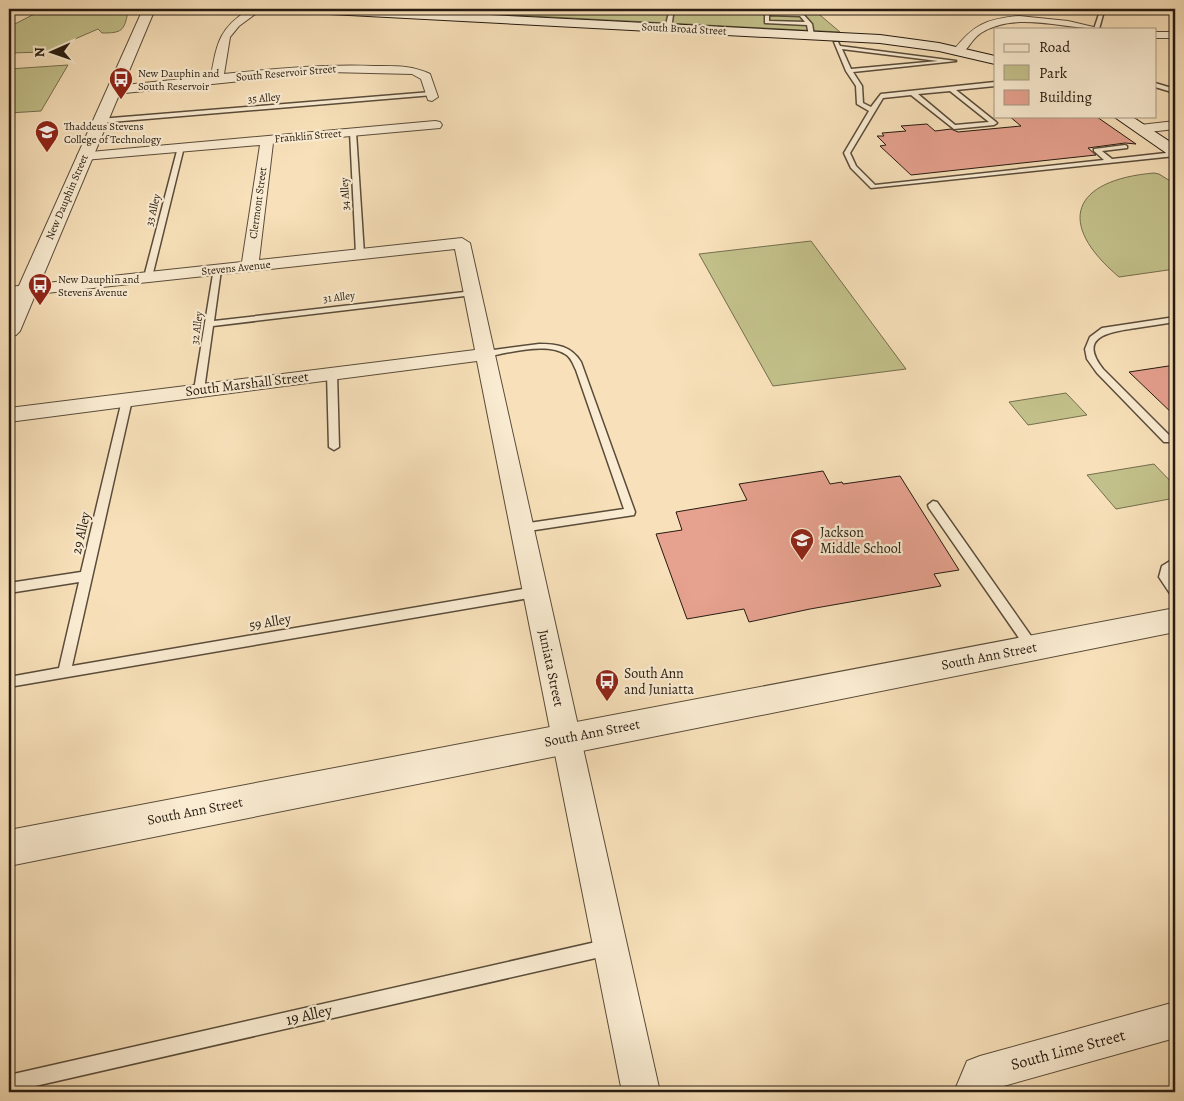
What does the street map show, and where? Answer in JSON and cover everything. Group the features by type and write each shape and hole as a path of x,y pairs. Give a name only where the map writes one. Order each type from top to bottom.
{"street":[{"name":"New Dauphin Street","path":"9,331 18,292 115,90 149,9"},
{"path":"217,79 222,40 226,31 233,24 257,9"},
{"name":"South Broad Street","path":"311,9 668,28 810,30 837,42 904,42 959,51 994,60"},
{"path":"959,51 974,33 998,23 1046,21 1091,28"},
{"path":"1156,35 1175,35"},
{"name":"South Reservoir Street","path":"115,90 291,71 353,68 415,71 426,77 432,95"},
{"path":"1123,118 1175,153"},
{"name":"Franklin Street","path":"84,156 435,124"},
{"path":"1140,129 1175,125"},
{"name":"Clermont Street","path":"250,266 267,140"},
{"name":"Stevens Avenue","path":"18,292 462,243"},
{"name":"Juniata Street","path":"462,243 641,1092"},
{"name":"South Marshall Street","path":"9,415 486,354"},
{"name":"South Ann Street","path":"9,848 1175,620"},
{"name":"South Lime Street","path":"972,1092 980,1074 1175,1020"}],"lane":[{"path":"668,28 672,9"},
{"path":"1097,28 1102,11"},
{"path":"766,13 801,16 810,30 767,22 766,13"},
{"path":"837,42 849,71 859,86 860,104 872,110"},
{"path":"837,42 953,61 849,71"},
{"path":"994,84 881,96 847,153 853,166 873,187 1175,153"},
{"path":"1156,85 1175,91"},
{"path":"912,92 954,127 994,123 950,88"},
{"name":"35 Alley","path":"99,121 432,95"},
{"name":"34 Alley","path":"353,132 360,254"},
{"path":"1110,161 1096,150 1125,147"},
{"name":"33 Alley","path":"148,277 180,148"},
{"name":"32 Alley","path":"199,390 217,270"},
{"name":"31 Alley","path":"208,324 473,293"},
{"path":"1168,440 1100,371 1092,361 1088,351 1089,343 1095,336 1105,330 1175,320"},
{"path":"486,354 551,346 568,351 581,370 630,512 522,528"},
{"path":"332,373 334,447"},
{"name":"29 Alley","path":"64,672 127,400"},
{"path":"933,504 1032,647"},
{"path":"1175,562 1166,569 1165,577 1175,592"},
{"path":"9,588 86,576"},
{"name":"59 Alley","path":"9,682 535,592"},
{"name":"19 Alley","path":"9,1084 610,947"}],"green space":[{"path":"44,9 124,9 128,12 121,30 102,33 98,29 45,52 9,53 9,27"},
{"path":"516,9 822,9 814,10 840,32 512,15"},
{"path":"68,65 41,111 9,113 9,69"},
{"path":"1154,173 1175,184 1175,269 1119,277 1099,257 1086,239 1080,222 1082,207 1090,195 1105,185 1126,177"},
{"path":"811,241 906,369 773,386 699,254"},
{"path":"1066,393 1087,415 1028,425 1009,402"},
{"path":"1154,464 1175,486 1175,498 1116,509 1087,475"}],"building":[{"path":"1011,118 1098,118 1136,144 1125,143 1088,148 1096,155 911,175 880,146 886,145 877,136 884,136 882,133 906,131 901,126 927,124 935,131 951,129 958,132 1021,126"},
{"path":"1175,365 1175,416 1129,372"},
{"path":"823,471 830,484 900,476 959,570 934,574 941,586 810,609 749,622 744,609 687,619 656,534 682,530 676,512 747,500 739,484"}],"place":[{"name":"New Dauphin and South Reservoir","path":"121,100"},
{"name":"Thaddeus Stevens College of Technology","path":"47,153"},
{"name":"New Dauphin and Stevens Avenue","path":"40,306"},
{"name":"Jackson Middle School","path":"802,561"},
{"name":"South Ann and Juniatta","path":"607,702"}]}
